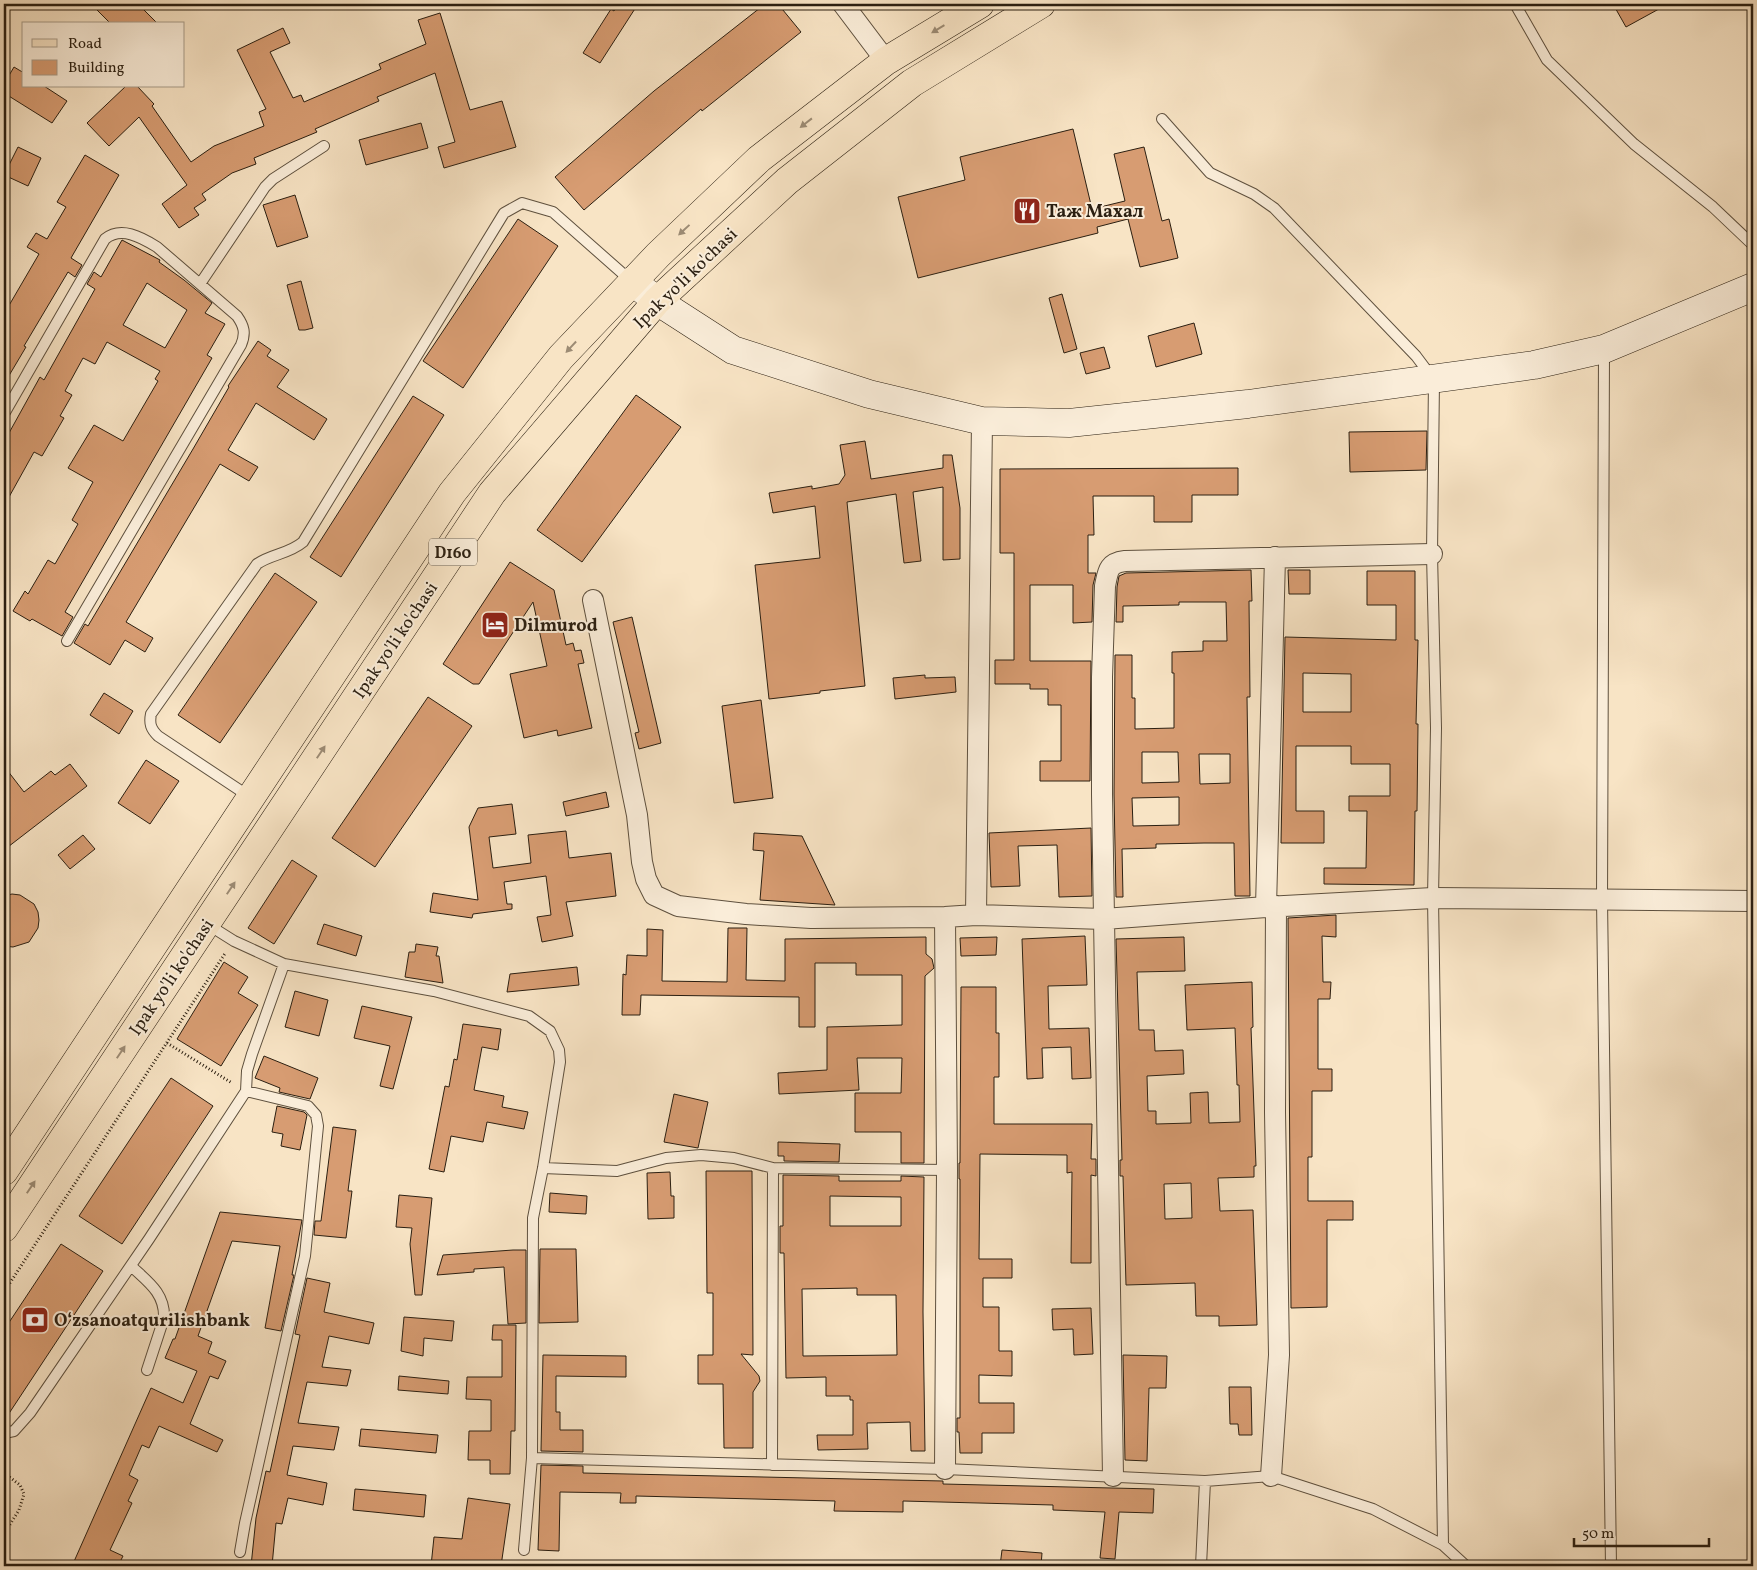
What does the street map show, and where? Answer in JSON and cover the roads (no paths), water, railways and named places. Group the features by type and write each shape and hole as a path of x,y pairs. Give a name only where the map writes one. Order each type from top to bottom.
{"main road":[{"name":"Ipak yo'li ko'chasi","path":"4,1171 452,493 561,357 658,255 759,159 886,61 980,4"},
{"name":"Ipak yo'li ko'chasi","path":"4,1228 492,493 657,301 787,181 912,83 1041,4"},
{"path":"632,281 657,301 733,350 869,394 982,421 1070,423 1248,404 1519,368 1604,349 1753,287"}],"street":[{"path":"843,4 886,61"},
{"path":"976,915 982,421"},
{"path":"1113,1476 1102,677 1104,586 1110,568 1116,562 1125,560 1432,554"},
{"path":"1272,1476 1279,1354 1271,906 1275,557"},
{"path":"593,600 637,815 642,862 646,879 654,895 665,902 678,906 746,914 811,918 976,915 1104,919 1271,906 1433,898 1753,901"},
{"path":"945,917 947,1170 945,1469"}],"lane":[{"path":"1515,4 1547,60 1634,144 1712,207 1753,246"},
{"path":"1162,119 1210,173 1254,194 1274,208 1416,356 1434,380 1432,554 1436,728 1433,898 1443,1545"},
{"path":"200,284 265,187 273,179 324,146"},
{"path":"250,798 152,731 149,721 151,714 257,564 272,556 296,548 303,542 504,212 522,203 553,212 632,281"},
{"path":"4,414 105,239 111,234 130,234 143,238 237,316 242,324 244,338 67,642"},
{"path":"1604,349 1602,900 1611,1566"},
{"path":"207,924 234,941 284,964 434,991 529,1016 550,1031 559,1050 560,1062 533,1218 532,1458 524,1550"},
{"path":"4,1433 14,1431 30,1413 131,1266 246,1091 247,1072 252,1054 284,964"},
{"path":"240,1552 305,1256 318,1126 316,1115 308,1106 246,1091"},
{"path":"543,1168 617,1171 666,1158 701,1155 734,1158 773,1168 947,1170"},
{"path":"772,1465 773,1168"},
{"path":"131,1266 156,1289 163,1301 165,1310 147,1370"},
{"path":"532,1458 945,1469 1205,1481 1272,1476 1373,1509 1443,1545 1466,1566"},
{"path":"1201,1566 1205,1481"}],"place":[{"name":"Таж Махал","path":"1027,211"},
{"name":"Dilmurod","path":"495,625"},
{"name":"Oʻzsanoatqurilishbank","path":"35,1320"}]}
